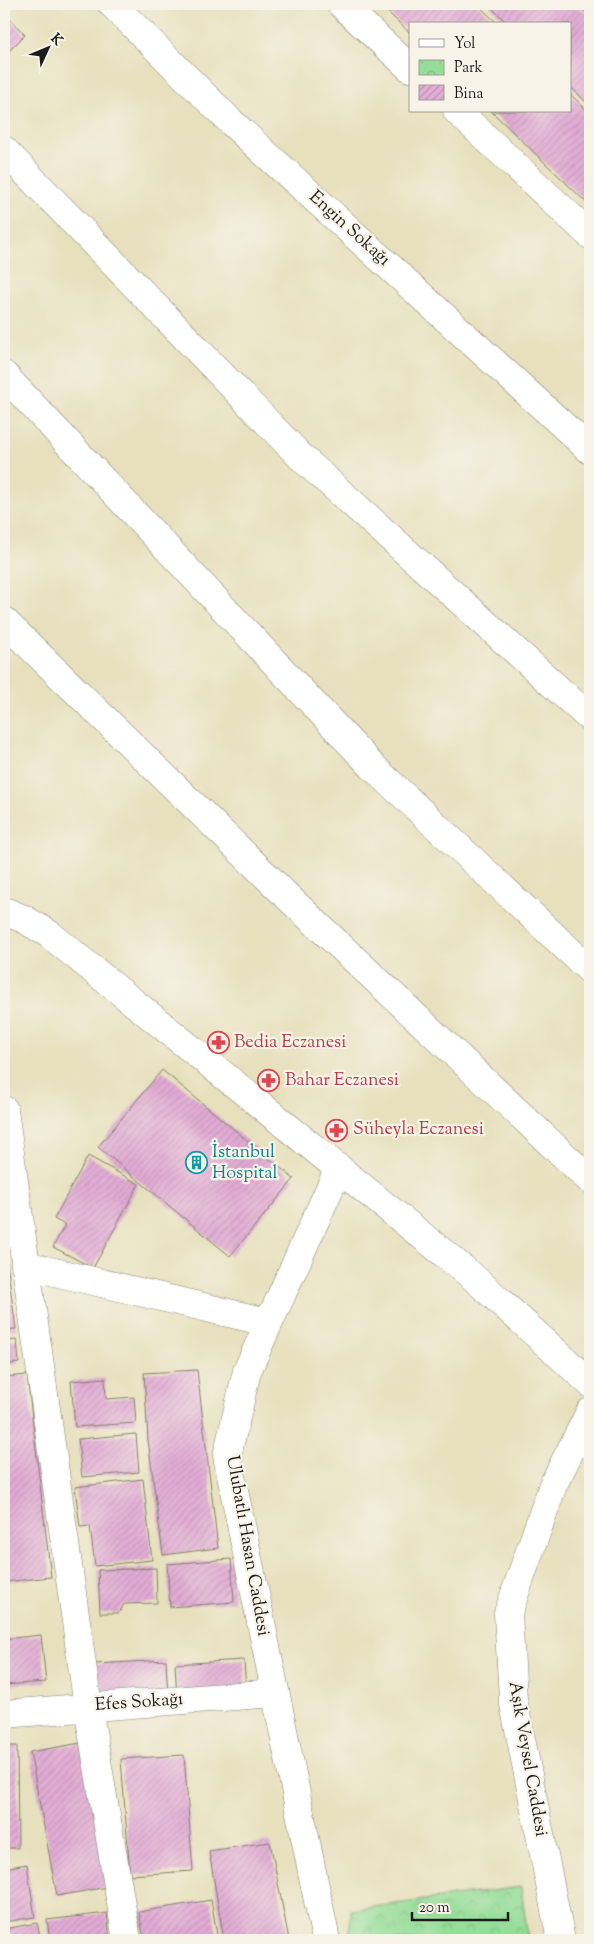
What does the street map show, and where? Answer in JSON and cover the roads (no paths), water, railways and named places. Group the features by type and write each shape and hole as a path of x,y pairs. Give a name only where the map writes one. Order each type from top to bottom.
{"street":[{"name":"Engin Sokağı","path":"112,4 231,122 590,450"},
{"path":"341,4 409,67"},
{"path":"458,112 590,235"},
{"path":"4,150 300,456 590,718"},
{"path":"4,375 372,766 590,970"},
{"path":"4,621 292,901 590,1180"},
{"path":"4,911 24,919 49,934 473,1277 590,1383"},
{"path":"4,1110 88,1707 127,1940"},
{"name":"Ulubatlı Hasan Caddesi","path":"326,1940 227,1456 247,1371 267,1322 339,1168"},
{"path":"25,1265 267,1322"},
{"name":"Aşık Veysel Caddesi","path":"561,1940 513,1699 508,1613 553,1485 589,1417"},
{"name":"Efes Sokağı","path":"4,1714 274,1693"}],"place":[{"name":"Bedia Eczanesi","path":"218,1043"},
{"name":"Bahar Eczanesi","path":"269,1081"},
{"name":"Süheyla Eczanesi","path":"337,1130"},
{"name":"İstanbul Hospital","path":"196,1163"}]}
